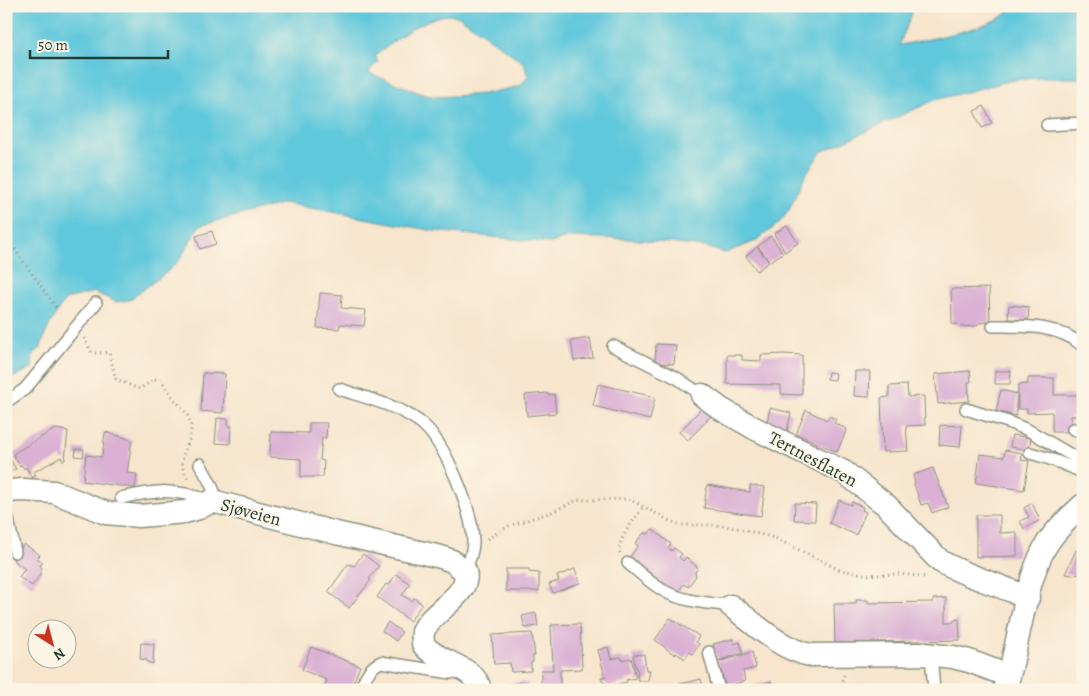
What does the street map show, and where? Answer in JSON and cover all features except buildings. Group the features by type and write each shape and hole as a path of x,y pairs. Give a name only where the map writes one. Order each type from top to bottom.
{"street":[{"name":"Tertnesflaten","path":"702,395 721,409 754,428 844,472 886,505 940,561 1028,598"},
{"name":"Sjøveien","path":"8,500 24,490 54,492 106,513 139,516 182,512 215,502 336,533 441,557 452,561 465,571"},
{"path":"731,606 779,641 801,653 810,655 931,655 969,661 1007,683 1035,569 1045,547 1068,518 1083,505"},
{"path":"465,571 466,576 463,588 428,624 423,632 423,644 433,654 460,667 475,678 480,690"}],"lane":[{"path":"1047,125 1083,123"},
{"path":"6,402 25,389 96,304"},
{"path":"993,326 1027,326 1056,331 1068,335 1083,346"},
{"name":"Tertnesflaten","path":"613,346 677,378 702,395"},
{"path":"339,389 390,405 413,418 431,432 455,476 471,523 474,544 465,571"},
{"path":"966,409 1028,430 1083,462"},
{"path":"1030,453 1070,466 1083,473"},
{"path":"121,498 149,492 174,491 215,502 211,484 200,464"},
{"path":"174,491 174,504 182,512"},
{"path":"8,500 15,552"},
{"path":"628,563 665,592 678,597 731,606"},
{"path":"709,652 719,690"},
{"path":"931,655 934,690"},
{"path":"360,690 368,673 381,662 451,672 460,667"}],"path":[{"path":"6,237 58,310"},
{"path":"87,345 92,353 109,353 115,376 121,382 140,389 155,379 160,380 185,411 189,418 191,429 183,455 182,466 190,481"},
{"path":"474,544 486,540 509,526 552,512 582,499 604,501 626,499 644,506 670,521 681,524 726,526 775,538 840,570 863,574 899,574 933,578"},
{"path":"628,563 620,554 619,544 644,506"}],"water":[{"path":"6,6 915,6 899,45 982,25 996,20 1014,6 1083,6 1083,78 1012,80 935,100 821,152 804,177 788,212 777,225 756,241 725,253 705,247 631,239 570,237 550,243 434,231 284,203 199,226 180,259 168,271 129,300 116,302 94,292 66,299 48,328 41,348 33,353 32,368 6,379","holes":["447,15 459,16 524,63 528,77 520,86 483,94 438,97 425,95 369,73 378,62 375,56 408,31 436,18"]}]}
